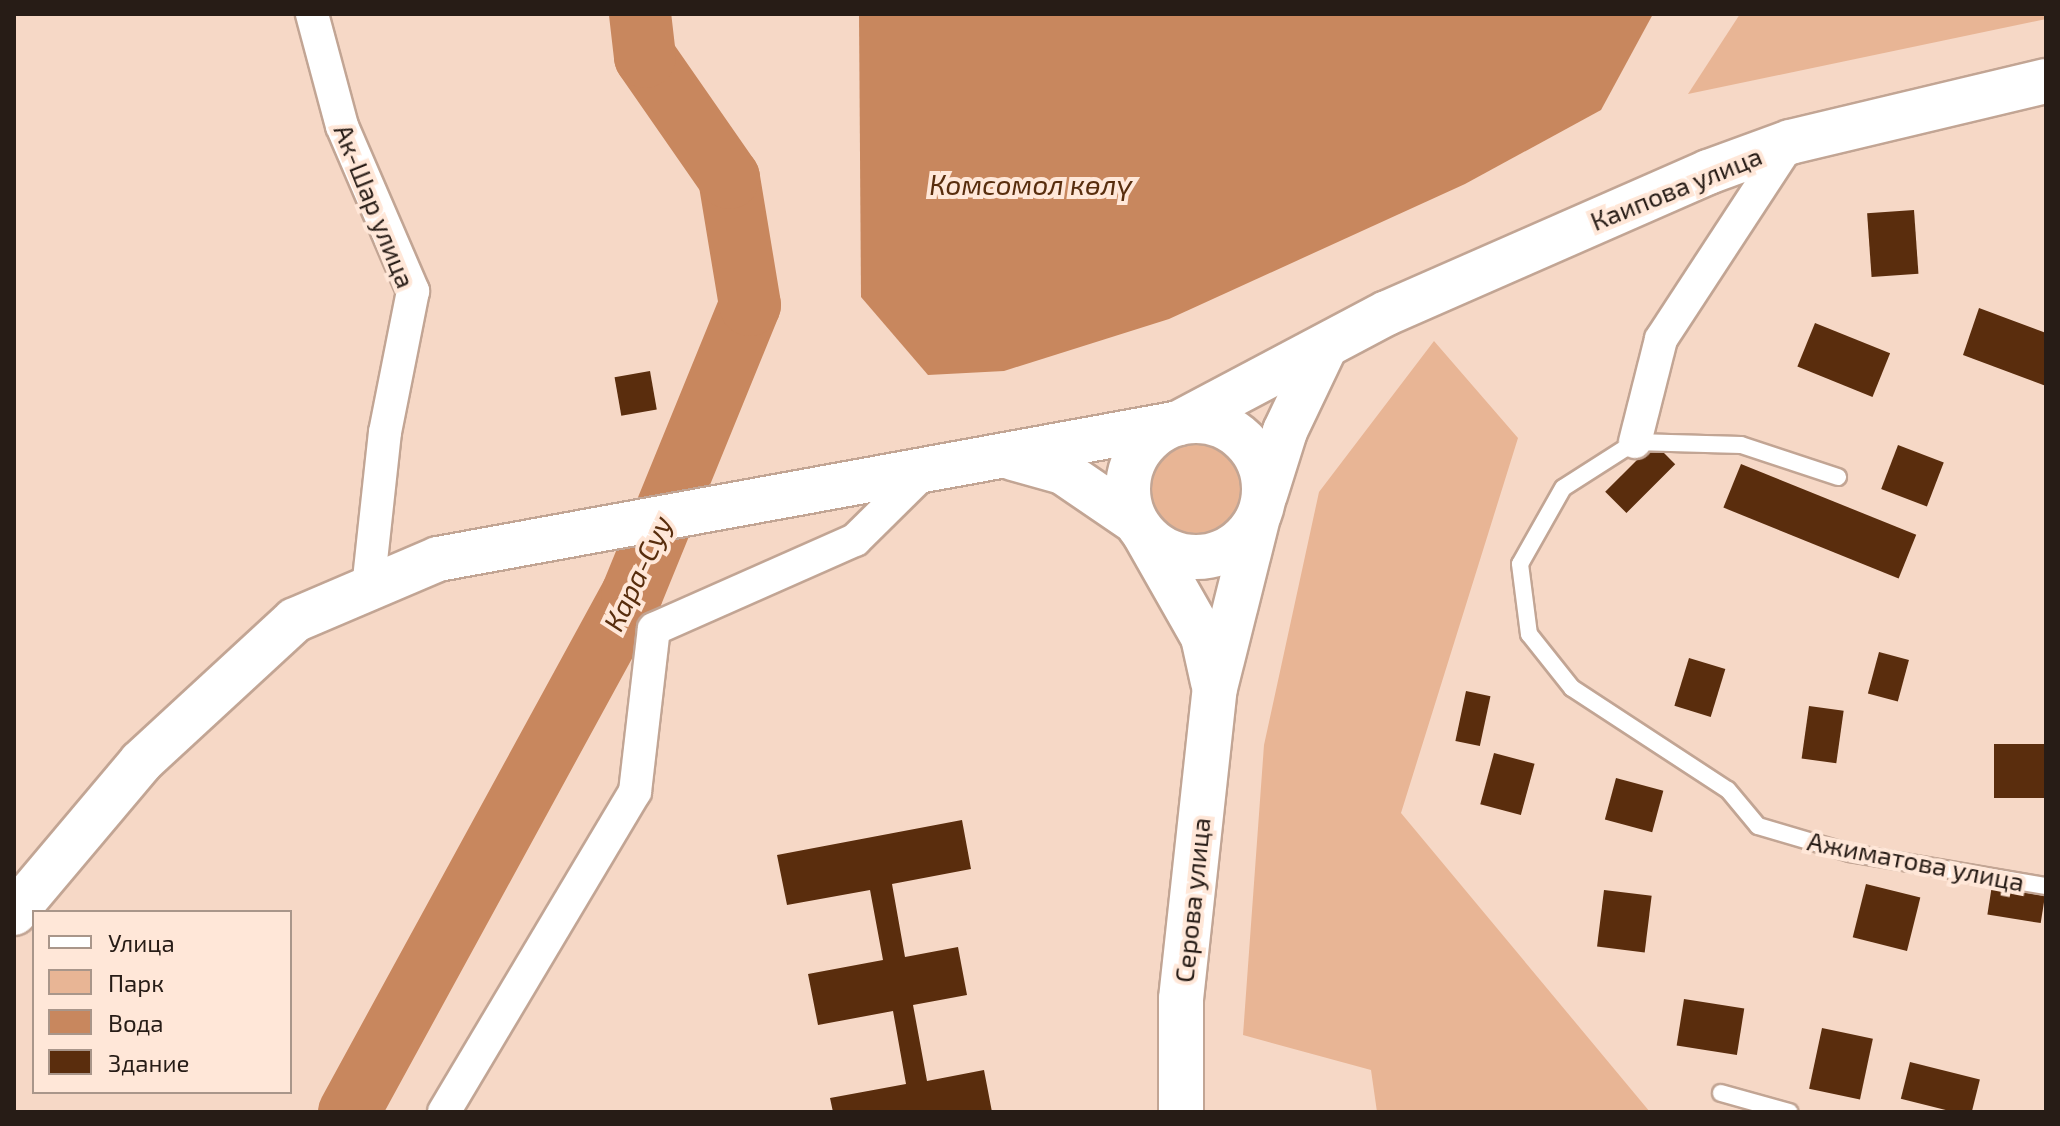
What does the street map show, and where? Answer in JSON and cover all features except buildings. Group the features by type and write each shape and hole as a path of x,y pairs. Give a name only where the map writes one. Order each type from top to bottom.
{"main road":[{"name":"Каипова улица","path":"1177,424 1325,347 1516,255 1790,142 2046,81"},
{"path":"1013,458 1063,472 1139,527 1162,549 1216,556 1261,508 1285,431 1325,347"},
{"path":"14,913 141,762 295,620 438,559 547,536 768,501 1205,421 1240,437 1262,469 1261,508"},
{"path":"1139,527 1129,476 1153,436 1177,424"},
{"name":"Серова улица","path":"1181,1112 1181,999 1215,688 1261,508"},
{"name":"Серова улица","path":"1139,527 1203,637 1215,688"}],"street":[{"name":"Ак-Шар улица","path":"312,14 342,126 413,291 385,432 368,589"},
{"path":"1635,442 1661,339 1790,142"},
{"path":"444,1112 635,792 654,629 855,540 924,472"}],"lane":[{"path":"1635,442 1741,445 1838,477"},
{"name":"Ажиматова улица","path":"1635,442 1563,488 1520,564 1529,634 1572,688 1728,790 1758,826 1850,853 2046,886"},
{"path":"1721,1093 1789,1112"}],"green space":[{"path":"1740,14 2046,14 2046,19 1688,94"},
{"path":"1434,341 1518,438 1401,813 1650,1112 1377,1112 1371,1070 1243,1035 1264,745 1319,492"},
{"path":"1197,439 1216,443 1232,454 1243,470 1247,489 1243,508 1232,524 1216,535 1197,539 1178,535 1162,524 1151,508 1147,489 1151,470 1162,454 1178,443"}],"water":[{"name":"Комсомол көлү","path":"859,14 1653,14 1601,110 1465,184 1169,319 1004,371 928,375 861,297"}],"waterway":[{"name":"Кара-Суу","path":"349,1112 632,594 750,305 729,178 645,57 640,14"}]}
